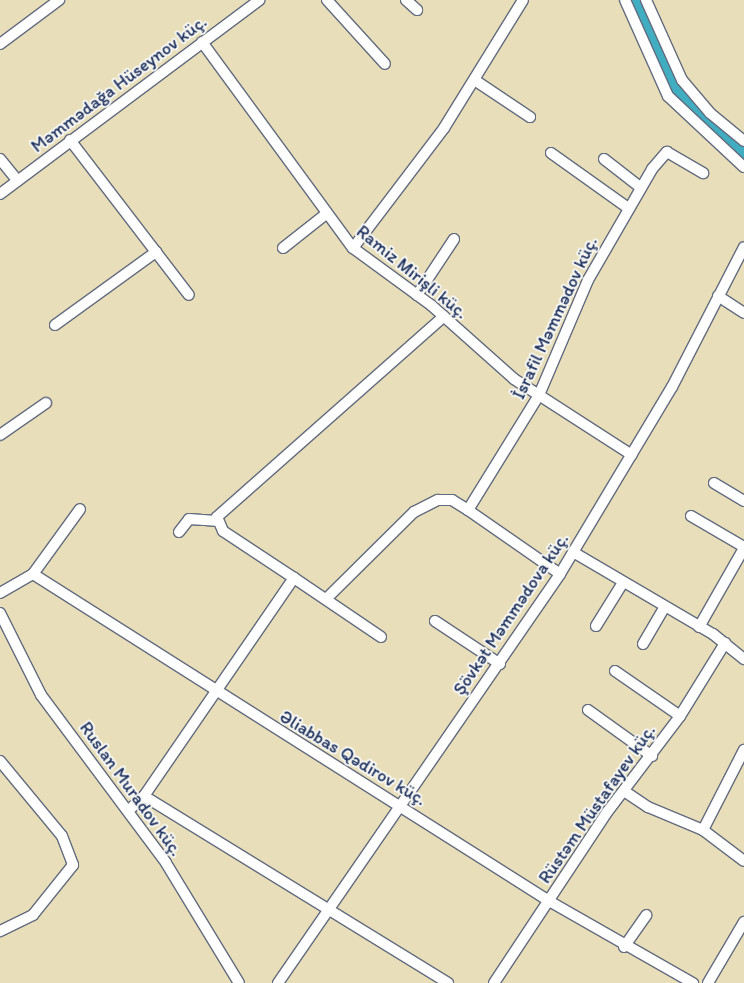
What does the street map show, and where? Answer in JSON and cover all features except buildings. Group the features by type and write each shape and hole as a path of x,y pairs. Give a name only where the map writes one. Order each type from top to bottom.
{"street":[{"path":"0,44 59,0"},
{"name":"Məmmədağa Hüseynov küç.","path":"0,194 259,0"},
{"path":"327,0 385,64"},
{"path":"406,0 417,10"},
{"path":"353,248 476,81 523,0"},
{"path":"625,0 668,96 744,167"},
{"path":"646,0 682,80 710,113 744,141"},
{"name":"Ramiz Mirişli küç.","path":"202,42 326,214 353,248 444,316 538,395 632,455"},
{"path":"476,81 530,118"},
{"path":"70,140 189,295"},
{"name":"İsrafil Məmmədov küç.","path":"468,510 538,395 570,318 640,187 667,152 703,173"},
{"path":"552,153 628,208"},
{"path":"0,159 18,181"},
{"path":"604,159 640,187"},
{"path":"283,248 326,214"},
{"path":"417,295 454,239"},
{"name":"Şövkət Məmmədova küç.","path":"278,983 328,908 500,664 560,574 632,455 744,247"},
{"path":"56,325 156,252"},
{"path":"718,296 744,313"},
{"path":"179,532 189,519 216,521 444,316"},
{"path":"0,435 46,403"},
{"path":"714,484 744,502"},
{"path":"326,599 424,504 452,500 560,574"},
{"path":"0,592 33,574 80,509"},
{"path":"691,516 744,547 699,627"},
{"path":"216,521 223,531 381,637"},
{"path":"573,552 622,584 725,643 744,659"},
{"name":"Əliabbas Qədirov küç.","path":"33,574 215,694 400,805 549,901 624,947 693,983"},
{"path":"128,811 144,796 294,578"},
{"path":"596,626 622,584"},
{"path":"643,644 664,608"},
{"name":"Ruslan Muradov küç.","path":"0,613 41,695 128,811 240,983"},
{"path":"435,621 500,664"},
{"name":"Rüstəm Müstafayev küç.","path":"494,983 624,791 680,716 725,643"},
{"path":"616,671 680,716"},
{"path":"588,710 652,756"},
{"path":"703,830 744,750"},
{"path":"0,761 56,828 73,865 33,915 0,931"},
{"path":"624,791 648,807 703,830 744,861"},
{"path":"144,796 448,983"},
{"path":"624,947 646,915"},
{"path":"708,983 744,922"}],"waterway":[{"path":"636,0 678,92 744,154"}]}
